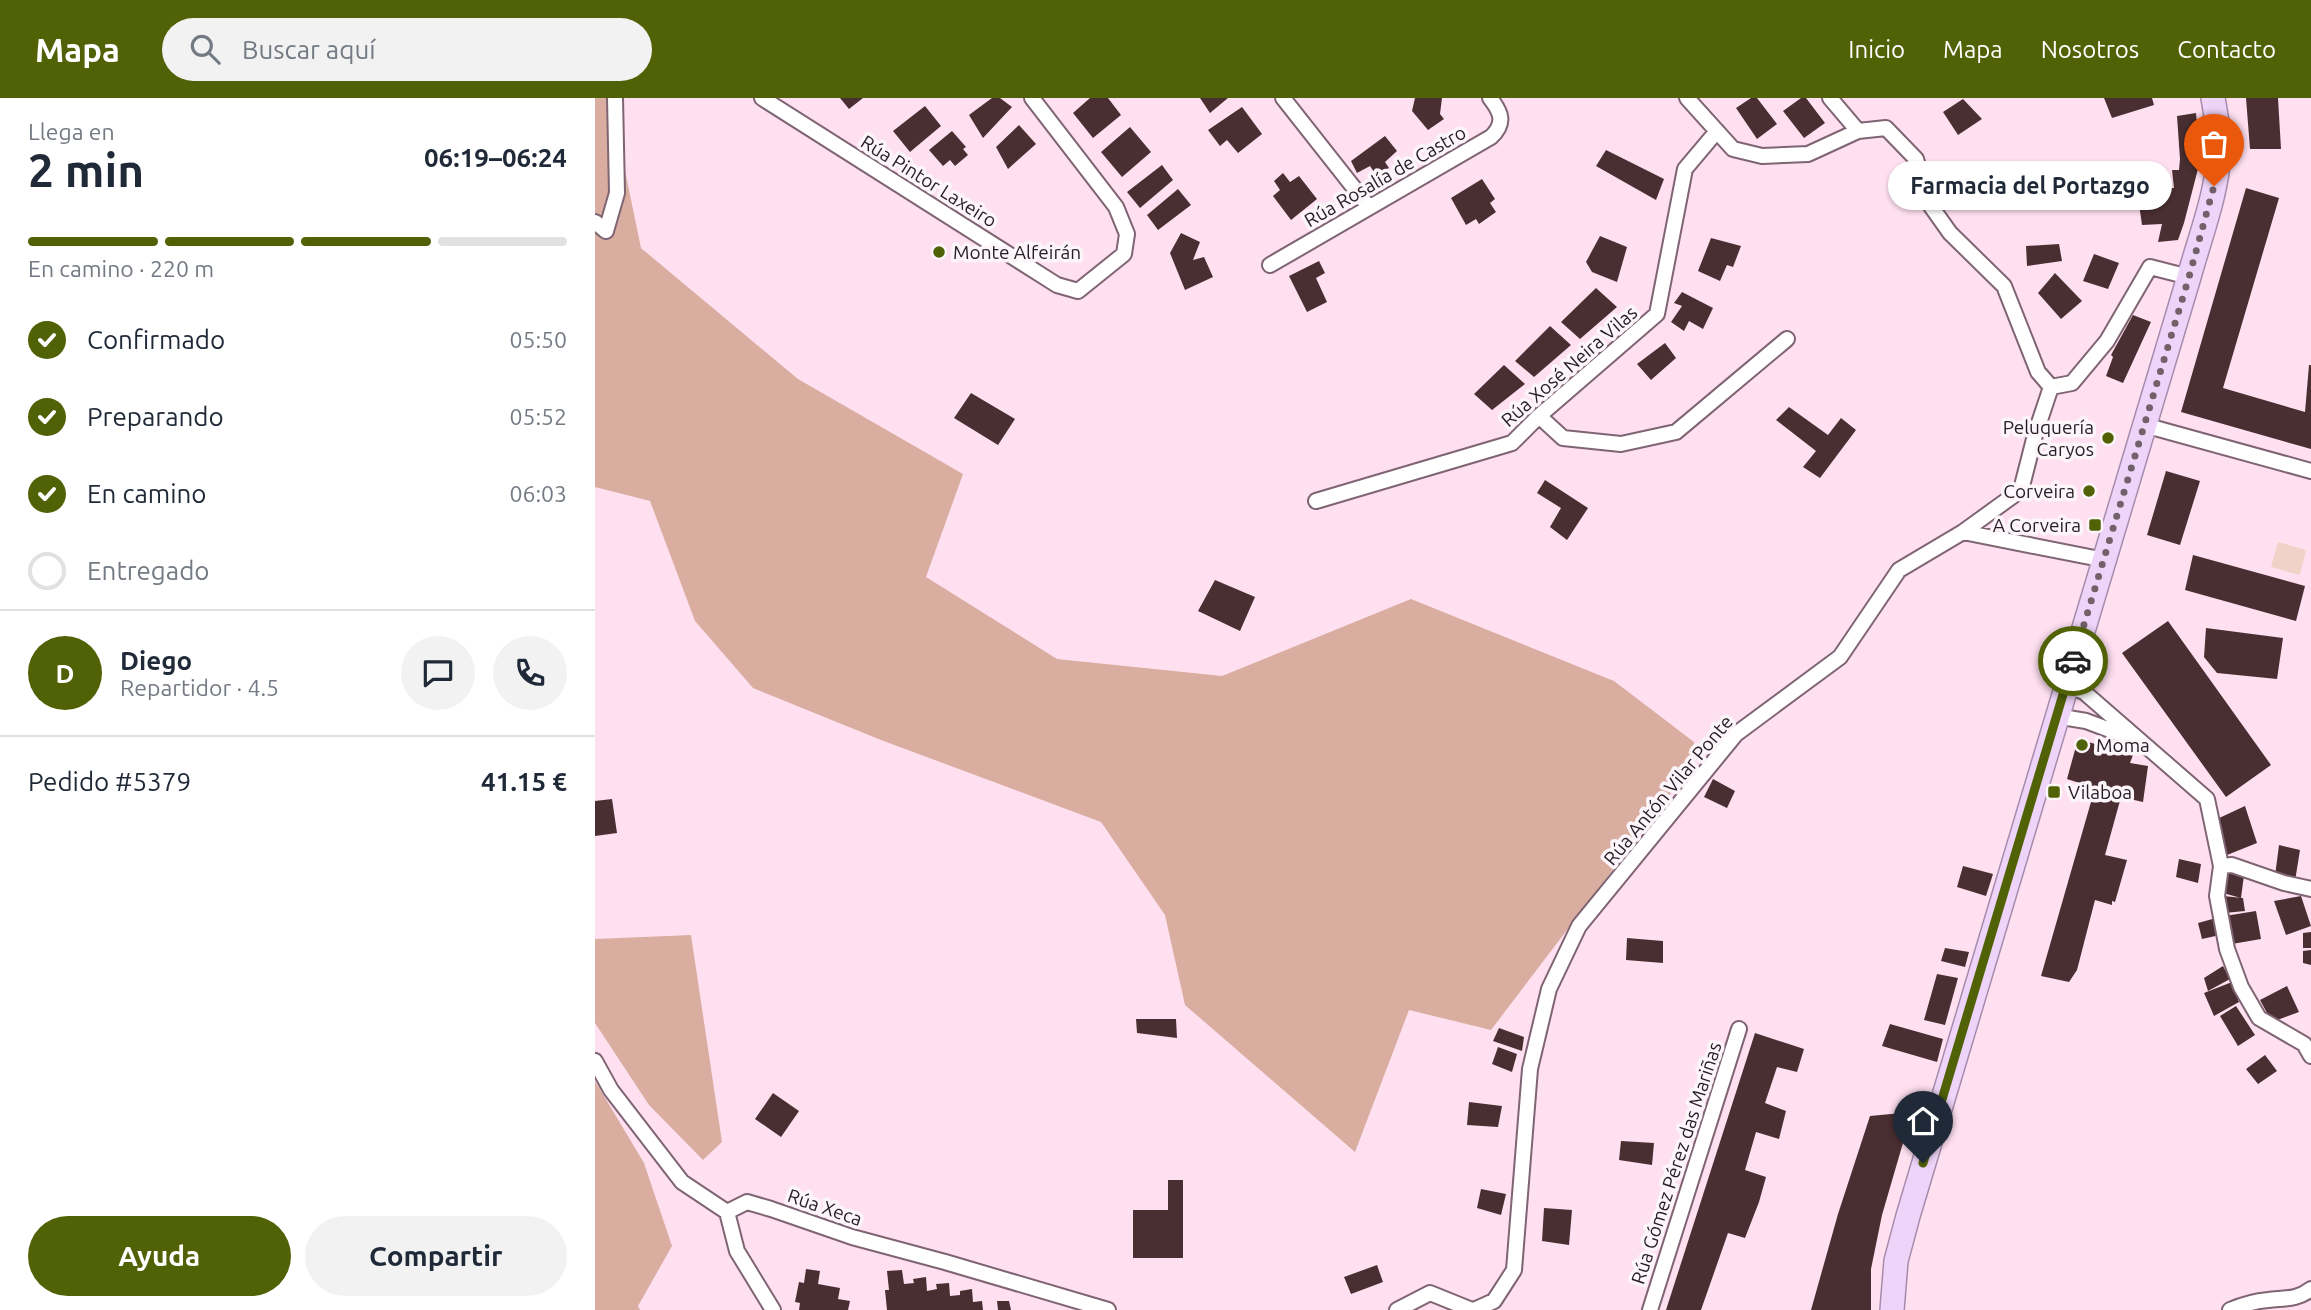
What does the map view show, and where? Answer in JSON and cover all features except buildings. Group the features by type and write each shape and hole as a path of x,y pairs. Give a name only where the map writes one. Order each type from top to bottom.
{"highway":[{"path":"1892,1310 1896,1261 1901,1238 2065,685 2105,560 2214,186 2219,155 2213,98"}],"street":[{"path":"595,222 607,231 617,193 615,98"},
{"name":"Rúa Pintor Laxeiro","path":"762,98 1057,285 1078,291 1124,254 1127,234 1115,207 1032,98"},
{"path":"1283,98 1369,207"},
{"path":"1687,98 1734,149 1762,156 1808,154 1858,131 1886,128 1916,159 1928,202 1949,233 2004,286 2038,372 2051,387 2071,383 2106,341 2150,267 2189,277"},
{"path":"1830,98 1858,131"},
{"name":"Rúa Rosalía de Castro","path":"1270,265 1491,137 1499,130 1502,120 1495,104"},
{"name":"Rúa Xosé Neira Vilas","path":"1316,501 1512,443 1539,416 1657,314 1685,169 1717,131"},
{"path":"1539,416 1563,438 1621,444 1676,432 1787,340"},
{"name":"Rúa Antón Vilar Ponte","path":"1473,1310 1494,1301 1514,1270 1530,1069 1549,989 1579,926 1736,734 1840,657 1899,570 1963,532 2021,489 2051,387"},
{"path":"2144,425 2311,471"},
{"path":"1963,532 2105,560"},
{"path":"2065,685 2084,692 2207,799 2221,866 2217,895 2227,948 2241,987 2259,1018 2304,1044 2311,1056"},
{"path":"2086,721 2095,718 2099,712 2097,703"},
{"path":"2056,716 2113,729 2146,746"},
{"path":"2221,866 2232,864 2284,883 2311,889"},
{"name":"Rúa Gómez Pérez das Mariñas","path":"1650,1310 1739,1028"},
{"path":"595,1060 611,1090 683,1182 727,1212 737,1251 773,1310"},
{"name":"Rúa Xeca","path":"727,1212 747,1202 852,1237 1108,1310"},
{"path":"2230,1310 2268,1300 2288,1300 2311,1289"},
{"path":"1397,1310 1430,1293 1473,1310"}],"shaded area":[{"path":"595,98 610,98 641,248 798,379 963,474 926,577 1057,659 1222,676 1411,599 1614,681 1694,742 1691,767 1491,1030 1409,1010 1355,1152 1185,1005 1165,915 1101,822 881,740 753,688 695,621 650,501 595,487"},
{"path":"2278,542 2306,550 2300,575 2271,567"},
{"path":"691,935 722,1142 703,1160 649,1105 595,1023 595,939"},
{"path":"595,1081 644,1163 672,1246 638,1306 640,1310 595,1310"}],"way so far":[{"path":"2073,661 2214,186"}],"place":[{"name":"Farmacia del Portazgo","path":"2214,186"},
{"name":"Monte Alfeirán","path":"939,252"},
{"name":"Peluquería Caryos","path":"2108,438"},
{"name":"Corveira","path":"2089,491"},
{"name":"A Corveira","path":"2095,525"},
{"name":"Moma","path":"2082,745"},
{"name":"Vilaboa","path":"2054,792"}],"route":[{"path":"1923,1163 2073,661"}]}
